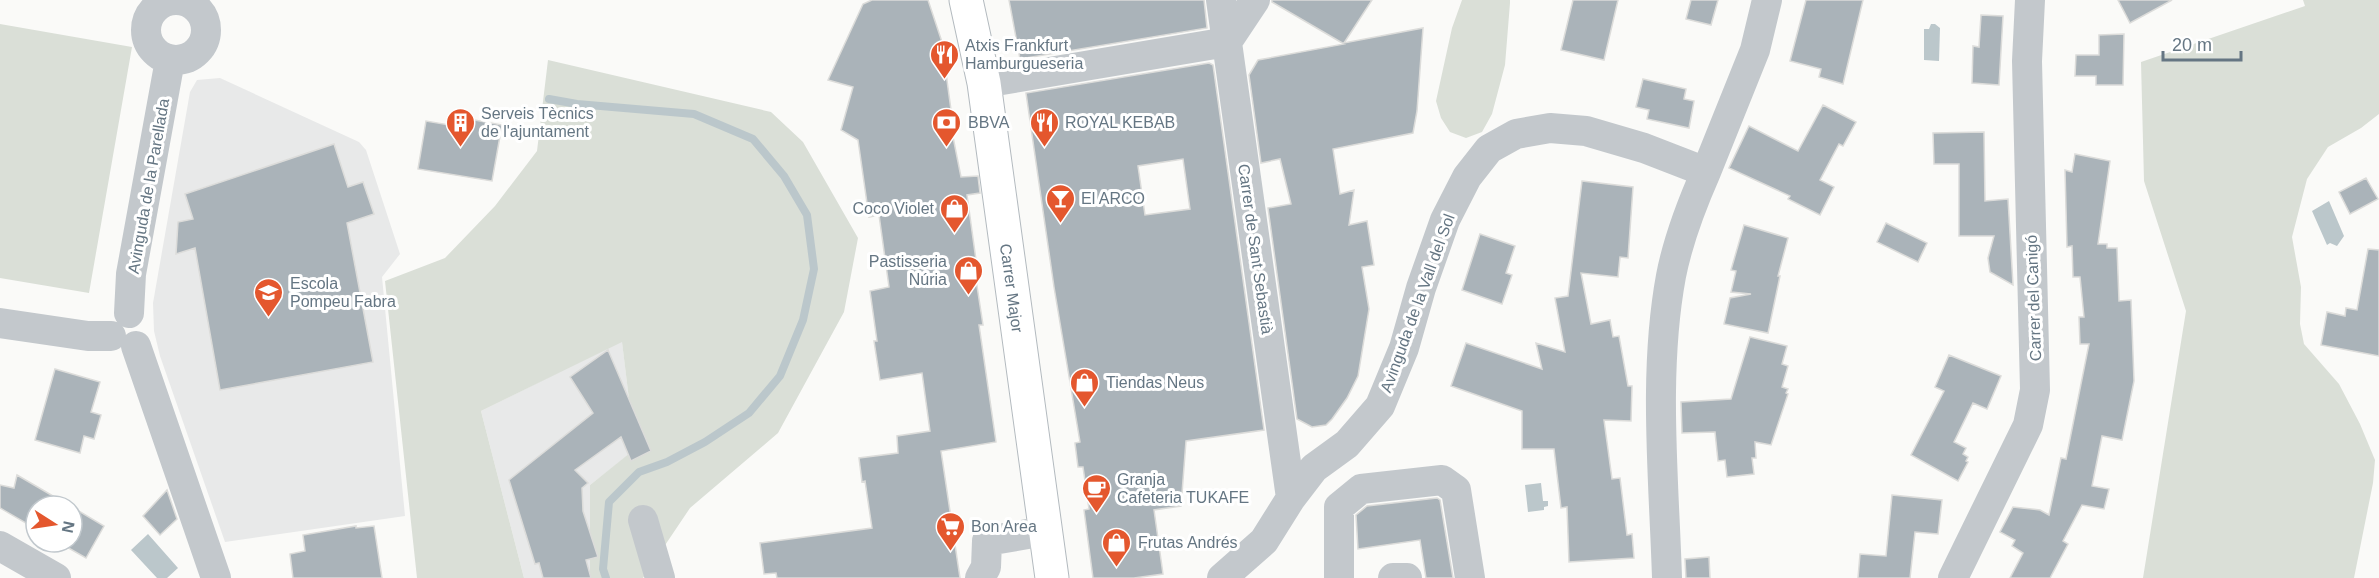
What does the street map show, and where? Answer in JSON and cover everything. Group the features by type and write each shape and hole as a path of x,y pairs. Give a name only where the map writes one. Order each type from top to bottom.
{"street":[{"path":"181,0 192,4 200,11 207,30 201,48 193,56 184,60 170,60 156,53 150,46 143,7 181,0"},
{"name":"Carrer Major","path":"966,0 984,83 1052,578"},
{"name":"Carrer de Sant Sebastià","path":"1221,0 1291,498"},
{"path":"984,83 1227,42 1255,0"},
{"path":"1667,578 1662,383 1665,317 1671,276 1680,240 1755,51 1767,0"},
{"name":"Carrer del Canigó","path":"1953,578 2028,425 2035,390 2027,61 2030,0"},
{"name":"Avinguda de la Parellada","path":"123,341 142,339 145,329 141,320 129,313 131,274 170,60"},
{"name":"Avinguda de la Vall del Sol","path":"1222,578 1264,541 1291,498 1314,468 1347,444 1380,406 1404,348 1444,220 1467,177 1490,148 1516,134 1550,128 1586,131 1644,148 1706,172"},
{"path":"0,323 123,341 216,578"},
{"path":"1339,578 1339,507 1361,489 1442,480 1456,490 1470,578"},
{"path":"643,520 660,578"},
{"path":"980,578 986,567 987,541 1045,531"},
{"path":"0,546 56,578"},
{"path":"1393,578 1407,578"}],"shaded area":[{"path":"1462,0 1510,0 1505,65 1492,114 1482,132 1466,138 1450,132 1441,118 1436,101 1452,28"},
{"path":"2303,0 2379,0 2379,114 2361,128 2328,147 2307,179 2292,237 2301,287 2300,324 2304,344 2339,384 2360,424 2375,460 2373,483 2354,578 2143,578 2186,311 2144,181 2141,62 2305,6"},
{"path":"0,24 132,47 89,293 0,278"},
{"path":"1931,24 1940,28 1939,61 1924,60 1924,29 1929,29"},
{"path":"548,60 771,112 803,142 858,238 844,312 778,433 690,508 643,578 590,578 590,485 635,449 622,342 481,411 524,578 417,578 385,281 445,258 495,206 537,151"},
{"name":"Escola Pompeu Fabra","path":"220,78 359,142 366,150 400,254 382,277 405,516 225,542 160,356 154,331 153,303 190,92 197,80"},
{"path":"2329,201 2344,236 2337,246 2330,243 2327,245 2312,211"},
{"path":"622,341 635,450 590,485 590,578 524,578 481,411"},
{"path":"1541,483 1543,501 1548,501 1548,506 1544,507 1544,510 1528,512 1525,485"},
{"path":"148,534 178,568 167,578 157,578 131,550"}],"building":[{"path":"872,0 928,0 945,51 943,51 954,132 952,132 961,177 978,176 980,193 967,195 976,260 973,260 983,325 979,325 996,442 941,451 960,578 777,578 776,573 764,574 760,543 872,528 859,458 898,453 897,436 930,431 922,373 880,380 870,291 889,287 879,215 869,217 858,140 841,130 853,87 828,80 863,4"},
{"path":"1009,0 1204,0 1207,28 1020,59"},
{"path":"1272,0 1372,0 1344,43 1423,28 1417,111 1413,133 1333,149 1340,194 1354,190 1349,225 1367,221 1374,265 1362,267 1369,309 1358,376 1347,398 1332,419 1326,425 1312,427 1297,419 1268,208 1291,204 1280,159 1261,163 1249,75 1258,60 1344,44"},
{"path":"1573,0 1618,0 1604,60 1561,50"},
{"path":"1691,0 1718,0 1711,25 1686,19"},
{"path":"1806,0 1863,0 1843,84 1819,77 1821,69 1790,61"},
{"path":"2118,0 2172,0 2130,23"},
{"path":"1981,15 2003,16 1999,85 1972,83 1973,46 1979,47"},
{"path":"2124,34 2123,85 2096,85 2096,76 2075,76 2076,55 2099,55 2099,35"},
{"path":"1209,63 1213,65 1264,430 1186,441 1181,506 1154,510 1163,574 1134,578 1093,578 1084,510 1089,509 1083,467 1078,467 1075,443 1080,442 1054,287 1026,93","holes":["1183,159 1190,209 1145,215 1138,166"]},
{"path":"1643,79 1686,89 1684,99 1694,101 1689,128 1647,119 1649,110 1636,107"},
{"path":"1823,105 1856,122 1843,146 1839,144 1820,180 1834,187 1820,215 1788,199 1790,196 1729,168 1749,126 1798,151"},
{"name":"Serveis Tècnics de l'ajuntament","path":"469,119 502,125 492,181 418,169 426,121 467,128"},
{"path":"1984,132 1985,201 2008,199 2013,285 1990,272 1988,258 1994,236 1959,236 1959,164 1934,164 1933,133"},
{"path":"334,144 348,187 363,182 374,214 347,223 373,362 220,390 195,248 176,254 178,222 193,219 185,194"},
{"path":"2075,154 2110,161 2098,244 2107,244 2107,248 2117,248 2119,301 2131,300 2134,381 2122,440 2102,436 2092,486 2109,489 2104,509 2082,505 2063,541 2068,544 2050,578 2010,578 2023,553 2012,546 2015,540 2000,532 2013,507 2040,510 2049,515 2061,458 2066,459 2089,344 2080,344 2079,317 2084,317 2080,277 2073,277 2072,246 2067,247 2065,170 2072,172"},
{"path":"2366,178 2378,199 2350,214 2339,192"},
{"path":"1582,181 1633,187 1628,258 1620,257 1618,277 1581,273 1591,324 1610,320 1613,337 1619,336 1628,386 1632,386 1631,421 1604,420 1612,479 1620,478 1627,535 1632,534 1634,558 1569,562 1567,507 1561,508 1554,449 1522,449 1522,411 1451,386 1466,343 1542,369 1536,343 1565,352 1555,298 1568,296"},
{"path":"1886,223 1927,243 1918,262 1877,242"},
{"path":"1744,225 1788,238 1778,276 1780,276 1768,333 1724,324 1730,298 1751,294 1731,292 1736,271 1731,270"},
{"path":"1480,234 1515,246 1506,273 1512,275 1502,304 1462,290"},
{"path":"2368,249 2379,250 2379,356 2321,345 2327,312 2345,316 2346,308 2357,310"},
{"path":"1750,337 1787,346 1782,364 1788,366 1782,387 1788,389 1786,393 1788,394 1771,445 1755,442 1756,458 1752,458 1754,474 1727,477 1725,460 1718,461 1715,432 1682,433 1681,402 1731,399"},
{"path":"608,350 651,451 631,461 621,437 575,470 588,483 582,488 583,511 598,557 586,560 591,578 543,578 539,563 535,564 509,480 593,413 570,377"},
{"path":"1949,355 2001,376 1987,409 1973,403 1954,442 1966,448 1963,454 1968,457 1966,461 1968,462 1958,481 1911,455 1944,391 1935,387"},
{"path":"55,369 100,382 91,412 101,415 94,439 84,436 80,453 35,440"},
{"path":"17,475 49,494 24,494 24,522 0,508 0,485 14,488"},
{"path":"167,490 177,519 160,535 143,516"},
{"path":"1892,495 1942,500 1938,534 1915,532 1910,578 1858,578 1860,554 1886,556"},
{"path":"1437,498 1440,500 1453,578 1426,578 1420,540 1358,549 1356,515 1367,506"},
{"path":"84,514 104,526 86,558 79,554 84,554"},
{"path":"356,526 356,528 374,526 382,578 293,578 290,554 305,551 303,535"},
{"path":"1709,557 1710,578 1686,578 1685,559"}],"waterway":[{"path":"549,99 577,104 694,114 753,139 784,176 807,215 814,269 803,320 780,376 749,413 705,442 667,462 639,472 609,502 603,569 606,578"}],"place":[{"name":"Atxis Frankfurt Hamburgueseria","path":"944,80"},
{"name":"Serveis Tècnics de l'ajuntament","path":"460,148"},
{"name":"BBVA","path":"947,148"},
{"name":"ROYAL KEBAB","path":"1044,148"},
{"name":"El ARCO","path":"1060,224"},
{"name":"Coco Violet","path":"955,234"},
{"name":"Pastisseria Núria","path":"968,296"},
{"name":"Escola Pompeu Fabra","path":"269,318"},
{"name":"Tiendas Neus","path":"1085,408"},
{"name":"Granja Cafeteria TUKAFE","path":"1096,514"},
{"name":"Bon Area","path":"950,552"},
{"name":"Frutas Andrés","path":"1117,568"}]}
